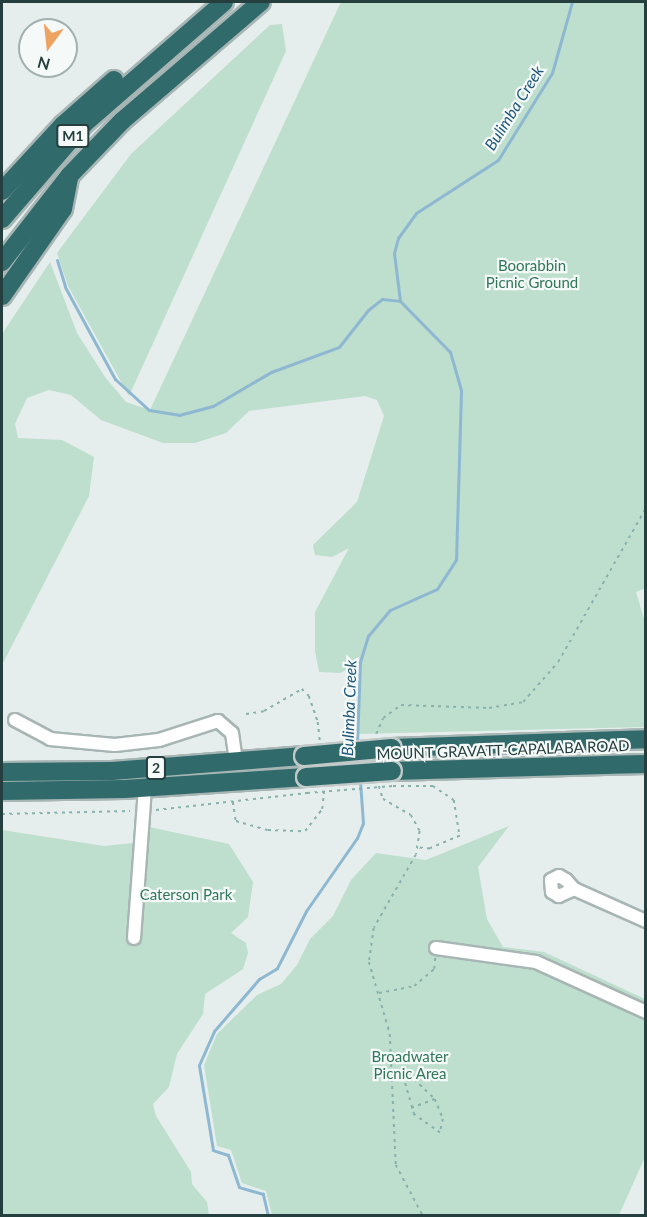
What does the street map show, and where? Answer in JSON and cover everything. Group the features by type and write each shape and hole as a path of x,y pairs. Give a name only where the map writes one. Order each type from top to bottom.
{"highway":[{"name":"M1","path":"2,219 85,123 153,60 224,2"},
{"name":"M1","path":"2,262 70,175 122,120 261,2"},
{"path":"2,191 110,82 153,60"},
{"path":"2,296 63,209 70,175"},
{"name":"MOUNT GRAVATT-CAPALABA ROAD","path":"2,772 89,772 392,748 645,739"},
{"name":"MOUNT GRAVATT-CAPALABA ROAD","path":"2,791 306,785 645,764"}],"street":[{"path":"15,720 50,739 115,745 159,740 218,721 232,734 236,762"},
{"path":"134,938 145,788"},
{"path":"574,889 645,921"},
{"path":"436,948 536,962 645,1012"}],"path":[{"path":"375,737 384,718 401,705 489,708 523,702 558,662 645,508"},
{"path":"388,780 383,799 417,820 420,831 418,848 374,928 369,962 388,1024 396,1165 421,1215"},
{"path":"306,785 388,780 438,788 450,796 457,808 460,836 430,849 418,848"},
{"path":"379,993 397,992 425,978 434,969 436,948"},
{"path":"409,1074 413,1075 435,1099 443,1119 440,1133 420,1121 411,1108 404,1080 409,1074"},
{"path":"391,1075 404,1080"},
{"path":"411,1108 435,1099"}],"green space":[{"name":"Boorabbin Picnic Ground","path":"341,2 645,2 646,588 636,592 645,622 645,727 356,734 360,663 340,673 319,672 315,651 315,612 349,548 332,557 315,555 313,545 357,502 384,416 377,400 365,396 249,411 226,433 195,443 163,443 101,420 71,395 49,390 27,398 15,424 18,438 62,440 94,457 89,496 2,665 2,334 50,262 77,333 105,377 126,402 150,410"},
{"path":"282,24 286,51 129,396 68,286 57,253 131,154 270,25"},
{"name":"Caterson Park","path":"135,824 229,844 253,882 248,917 231,933 246,943 248,953 243,969 205,994 203,1014 177,1054 169,1087 153,1104 156,1116 191,1172 192,1184 207,1202 209,1215 2,1215 2,830 104,846 133,843"},
{"name":"Broadwater Picnic Area","path":"509,826 478,867 487,919 503,947 544,952 645,999 645,1157 619,1215 272,1215 266,1191 242,1183 231,1150 217,1146 204,1065 217,1034 257,995 281,984 297,965 310,939 333,916 351,880 376,853 426,860"}],"waterway":[{"name":"Bulimba Creek","path":"357,744 360,662 368,636 390,610 437,589 456,560 461,390 450,352 400,301 394,253 398,238 416,213 498,160 552,73 572,2"},
{"path":"57,260 65,287 115,379 149,410 179,415 213,406 271,372 339,347 368,310 382,299 400,301"},
{"name":"Bulimba Creek","path":"268,1216 263,1194 239,1187 228,1155 213,1150 199,1065 214,1031 259,979 277,968 306,911 357,838 363,823 360,781"}]}
